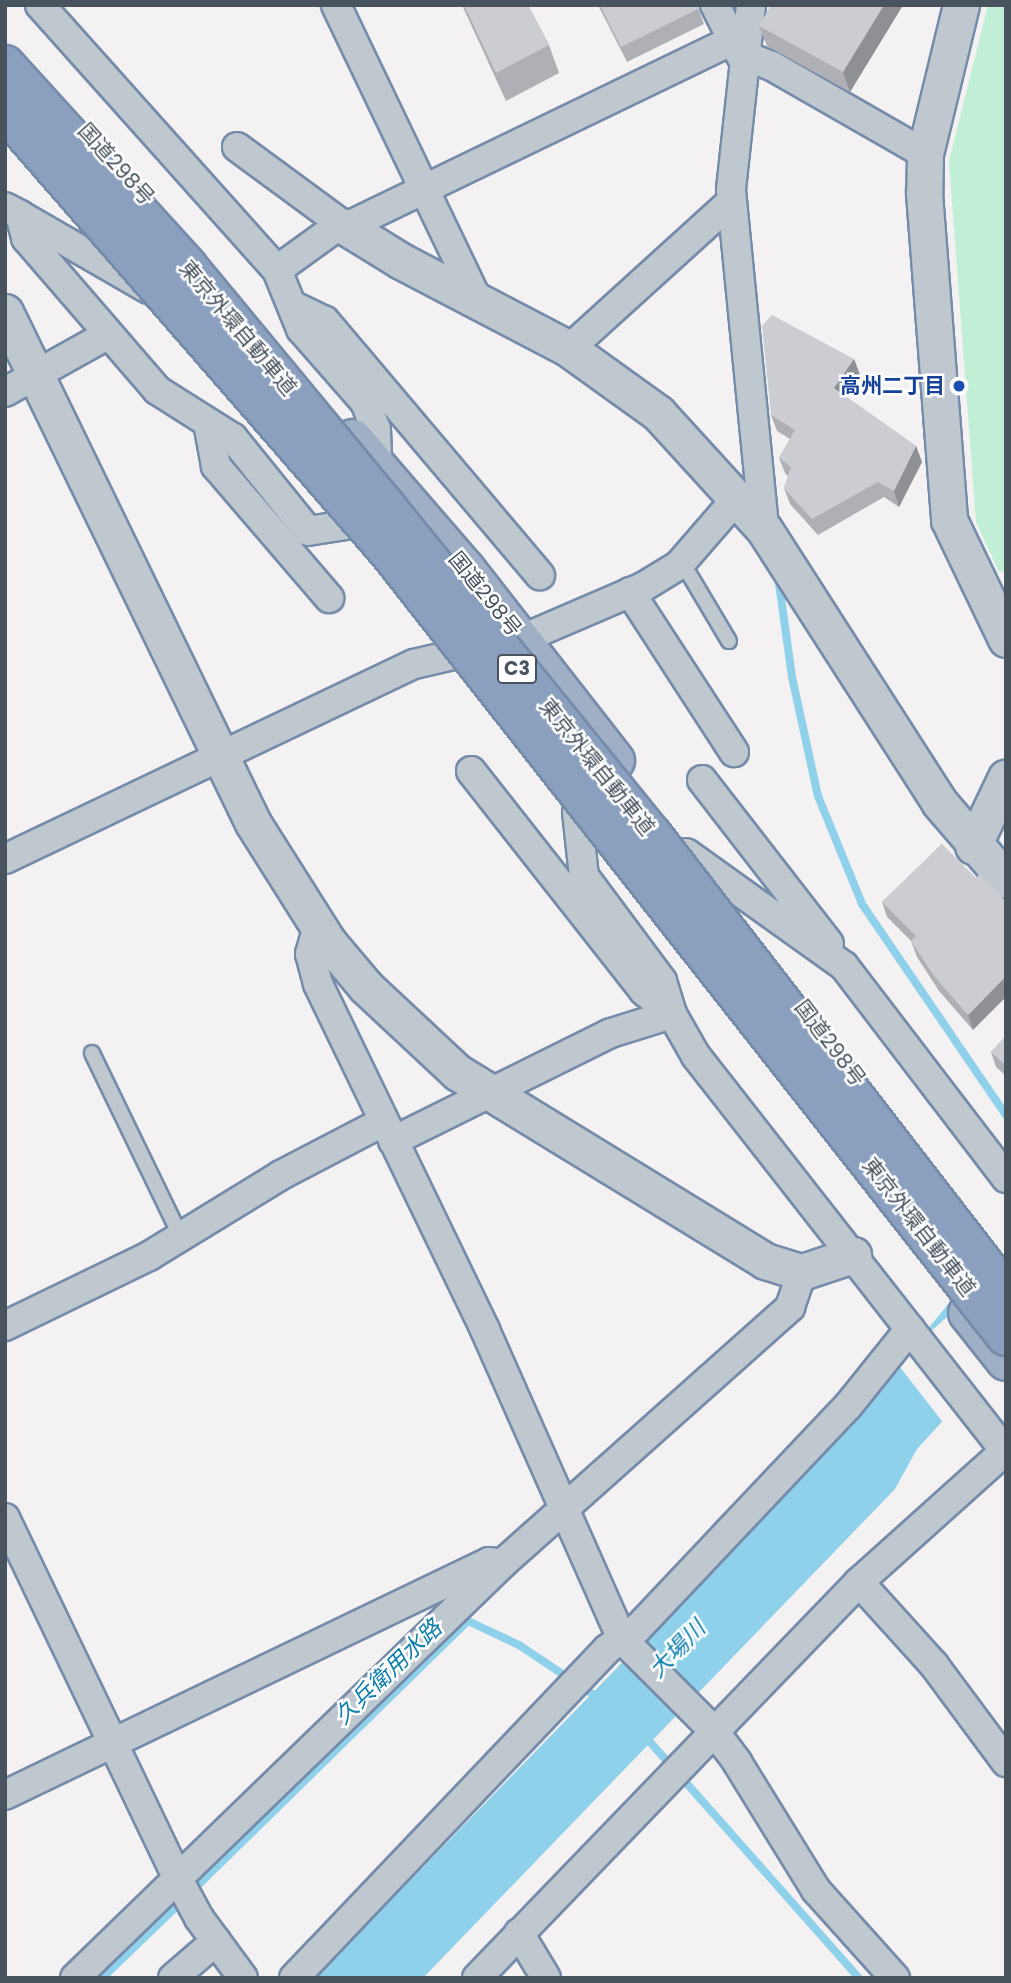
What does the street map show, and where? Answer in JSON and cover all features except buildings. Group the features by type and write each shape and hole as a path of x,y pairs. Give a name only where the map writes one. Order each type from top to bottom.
{"highway":[{"name":"国道298号","path":"5,45 130,178 522,639 1002,1275"},
{"name":"東京外環自動車道","path":"5,65 187,265 653,836 1002,1275"},
{"name":"東京外環自動車道","path":"5,111 390,554 1006,1336"},
{"path":"5,135 148,289 345,525 839,1142 1006,1360"}],"street":[{"path":"40,5 278,270 301,329 365,402 376,429 377,466"},
{"path":"336,5 478,301"},
{"path":"715,5 739,51 772,66 925,154"},
{"path":"751,5 739,51 732,201 765,529"},
{"path":"961,5 925,154 948,513 984,599 1006,639"},
{"path":"278,270 344,225 423,186 739,51"},
{"path":"237,147 344,225 569,349 658,412 765,529 939,802 973,846 1006,880"},
{"path":"569,349 732,201"},
{"path":"13,211 148,289"},
{"path":"13,211 26,238 157,390 233,438 308,531 345,525"},
{"path":"294,306 325,321 540,575"},
{"path":"5,312 20,385 220,756 253,823 318,926 366,987 414,1035 488,1092 765,1261 802,1272 853,1255"},
{"path":"20,385 107,335"},
{"path":"208,423 216,466 328,598"},
{"path":"5,859 414,664 452,659 522,639 630,592 682,562 738,497"},
{"path":"630,592 734,752"},
{"path":"471,771 644,991 672,1014"},
{"path":"973,846 1006,777"},
{"path":"702,780 788,885 844,966 1006,1178"},
{"path":"477,1978 859,1582 1000,1445 696,1056 672,1014 662,981 584,876 577,812"},
{"path":"686,853 844,966"},
{"path":"318,926 310,954 318,984 565,1506 626,1644 714,1731 737,1762 816,1890 895,1978"},
{"path":"5,1326 149,1256 281,1175 488,1092 611,1033 672,1014"},
{"path":"75,1978 502,1564 790,1307 802,1272"},
{"path":"294,1978 607,1649 626,1644 848,1406 910,1329"},
{"path":"5,1518 111,1745 177,1877 216,1941 243,1978"},
{"path":"5,1795 489,1562 502,1564"},
{"path":"859,1582 934,1665 1006,1762"},
{"path":"519,1933 546,1978"},
{"path":"173,1978 216,1941"}],"lane":[{"path":"682,562 729,641"},
{"path":"92,1053 180,1235"}],"green space":[{"path":"988,5 1006,5 1006,571 999,572 976,522 949,161"}],"water":[{"name":"大場川","path":"1006,1260 1006,1352 917,1449 895,1489 423,1978 315,1978 754,1527 860,1411 950,1302"}],"pier":[{"path":"1006,1265 1001,1360 945,1425 896,1362"}],"waterway":[{"path":"778,576 792,677 818,796 862,904 1006,1115"},
{"name":"久兵衛用水路","path":"192,1891 468,1621 519,1645 600,1699"},
{"name":"久兵衛用水路","path":"643,1734 859,1978"},
{"name":"久兵衛用水路","path":"102,1978 183,1900"}],"place":[{"name":"高州二丁目","path":"959,386"}]}
